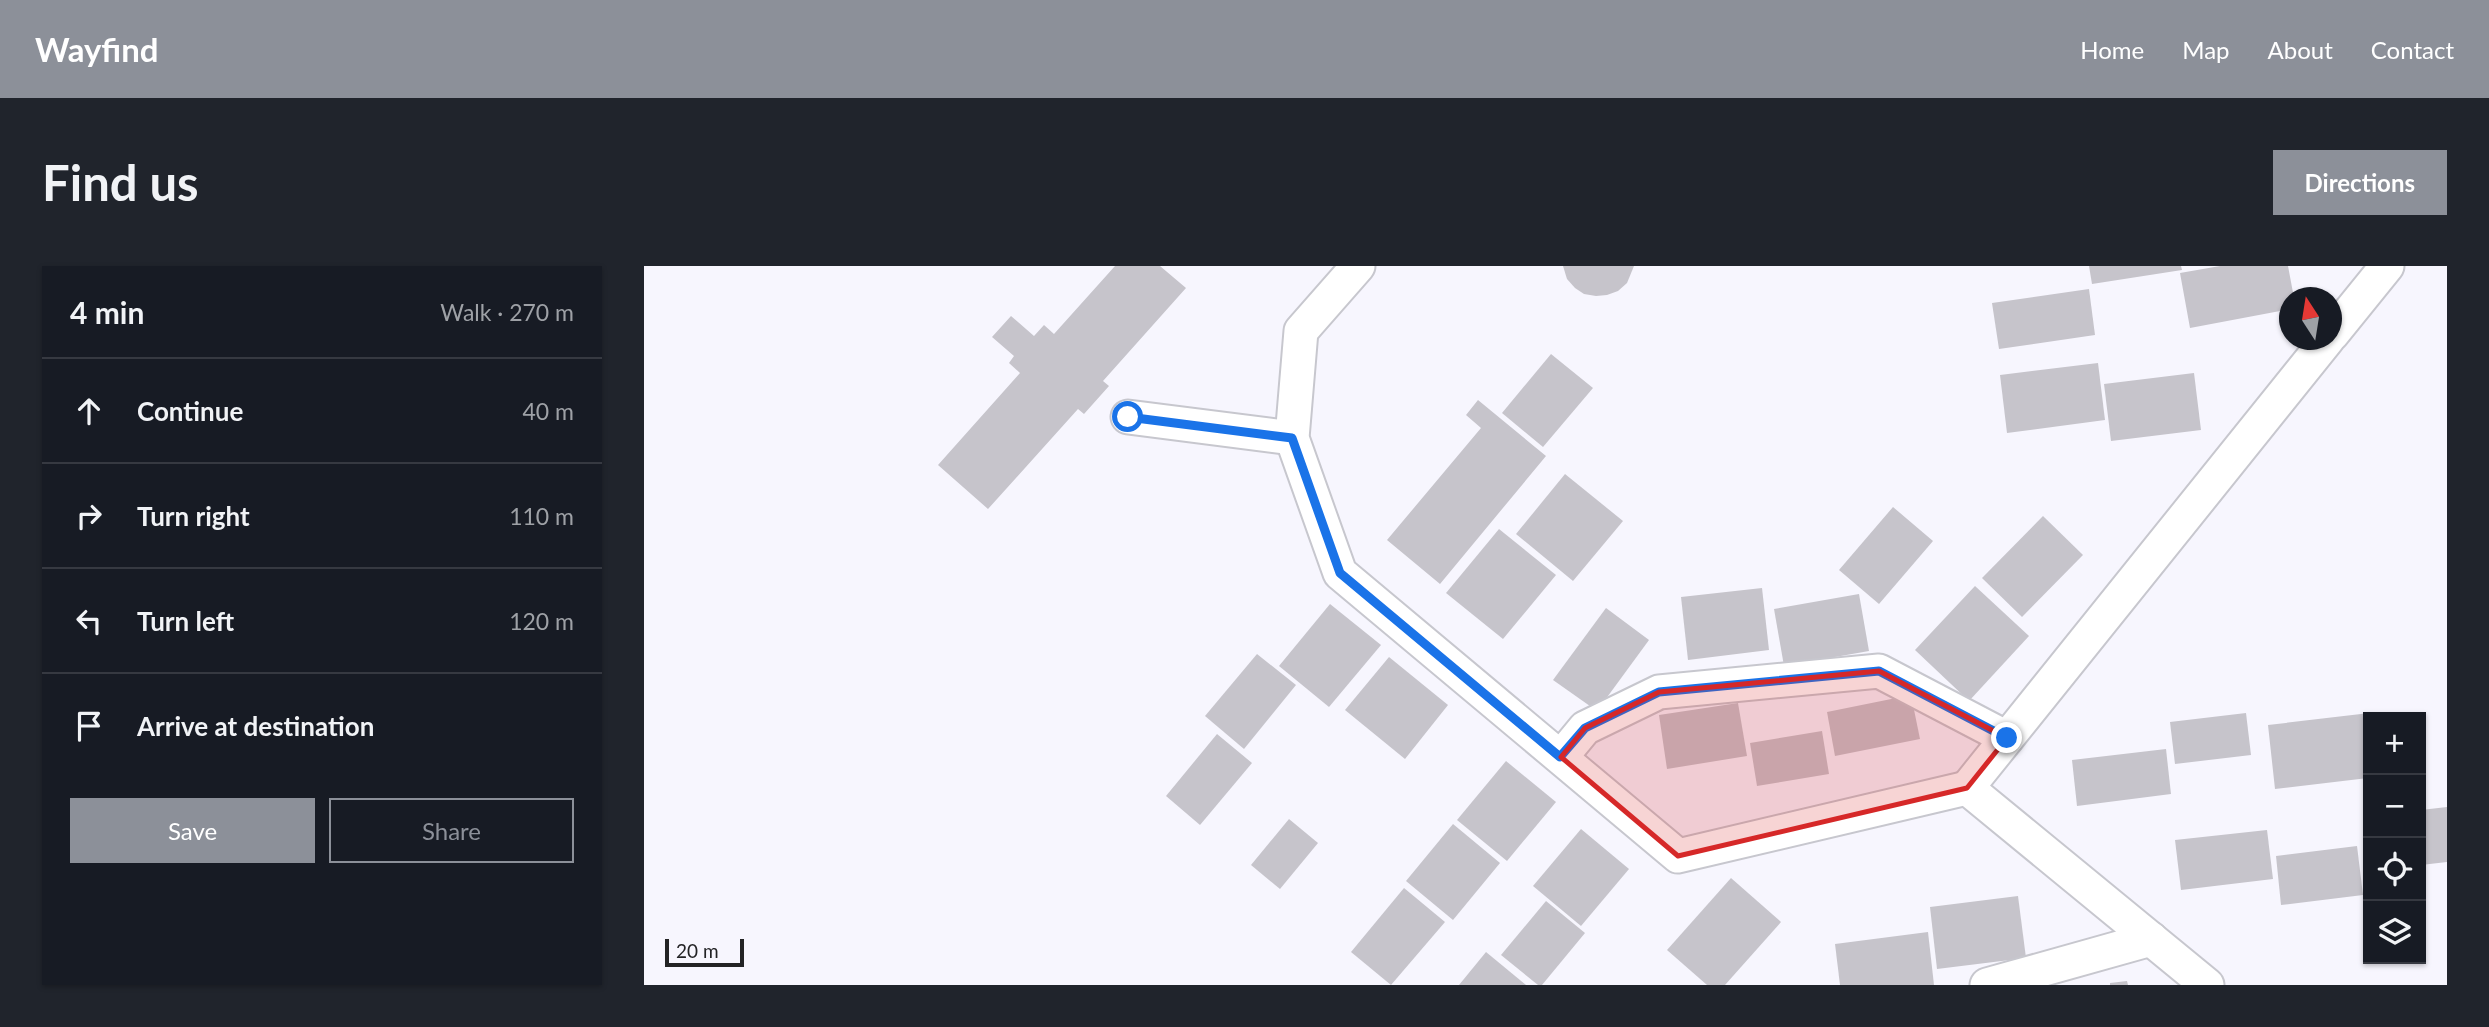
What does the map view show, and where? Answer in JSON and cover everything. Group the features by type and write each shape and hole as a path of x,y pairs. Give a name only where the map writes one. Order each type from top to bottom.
{"street":[{"path":"1358,266 1301,331 1292,438 1340,573 1678,856 1967,788 2320,350"},
{"path":"2342,321 2386,266"},
{"path":"1128,417 1292,438"},
{"path":"1560,757 1585,728 1659,692 1879,671 2007,738"},
{"path":"1967,788 2207,985"},
{"path":"1987,985 2151,939"}],"highlighted area":[{"path":"1879,671 2007,738 1967,788 1678,856 1561,757 1585,728 1659,692"}],"building":[{"path":"1115,266 1160,266 1186,288 1103,381 1109,386 1084,414 1078,409 988,509 938,465 1020,373 1009,363 1014,356 992,337 1011,316 1034,336 1044,325 1054,334"},
{"path":"1563,266 1634,266 1627,283 1618,291 1596,296 1584,294 1575,288 1567,279"},
{"path":"2089,266 2181,266 2182,270 2092,284"},
{"path":"2220,266 2288,266 2292,287 2279,287 2279,311 2190,328 2180,273"},
{"path":"2089,289 2095,335 1999,349 1992,303"},
{"path":"1551,354 1593,388 1543,447 1502,413"},
{"path":"2098,363 2105,420 2007,433 2000,375"},
{"path":"2194,373 2201,430 2111,441 2104,384"},
{"path":"1478,400 1546,456 1440,584 1387,540 1481,428 1466,415"},
{"path":"1565,474 1623,521 1573,581 1516,534"},
{"path":"1893,507 1933,541 1879,604 1839,570"},
{"path":"2043,516 2083,555 2022,617 1982,578"},
{"path":"1499,529 1556,575 1503,639 1446,593"},
{"path":"1975,586 2029,636 1969,701 1915,650"},
{"path":"1762,588 1769,650 1688,660 1681,597"},
{"path":"1859,594 1869,651 1784,666 1774,609"},
{"path":"1330,604 1381,645 1329,707 1279,666"},
{"path":"1606,608 1649,640 1597,711 1553,680"},
{"path":"1257,654 1296,685 1244,749 1205,716"},
{"path":"1389,657 1448,705 1405,759 1345,710"},
{"path":"1911,695 1920,739 1835,756 1827,712"},
{"path":"1738,703 1747,756 1667,769 1659,715"},
{"path":"2246,713 2251,755 2175,764 2170,722"},
{"path":"2363,714 2363,779 2275,789 2268,725"},
{"path":"1822,731 1829,774 1757,786 1750,743"},
{"path":"1217,734 1252,763 1200,825 1166,796"},
{"path":"2166,749 2171,794 2077,806 2072,760"},
{"path":"1506,761 1556,802 1507,861 1457,820"},
{"path":"2447,807 2447,862 2426,864 2426,809"},
{"path":"1289,819 1318,843 1280,889 1251,865"},
{"path":"1453,824 1500,863 1453,920 1406,881"},
{"path":"1581,829 1629,869 1581,926 1533,886"},
{"path":"2267,830 2273,879 2181,890 2175,840"},
{"path":"2357,846 2363,895 2281,905 2276,856"},
{"path":"1731,878 1781,922 1725,985 1707,985 1667,950"},
{"path":"1404,888 1445,922 1391,985 1351,952"},
{"path":"2018,896 2026,958 1937,969 1930,907"},
{"path":"1546,901 1585,933 1542,985 1538,985 1501,955"},
{"path":"1928,932 1934,985 1840,985 1835,944"},
{"path":"1486,952 1526,985 1459,985"},
{"path":"2127,981 2128,985 2110,985 2110,983"}],"route":[{"path":"1128,417 1292,438 1340,573 1560,757 1585,728 1659,692 1879,671 2007,738"}]}
